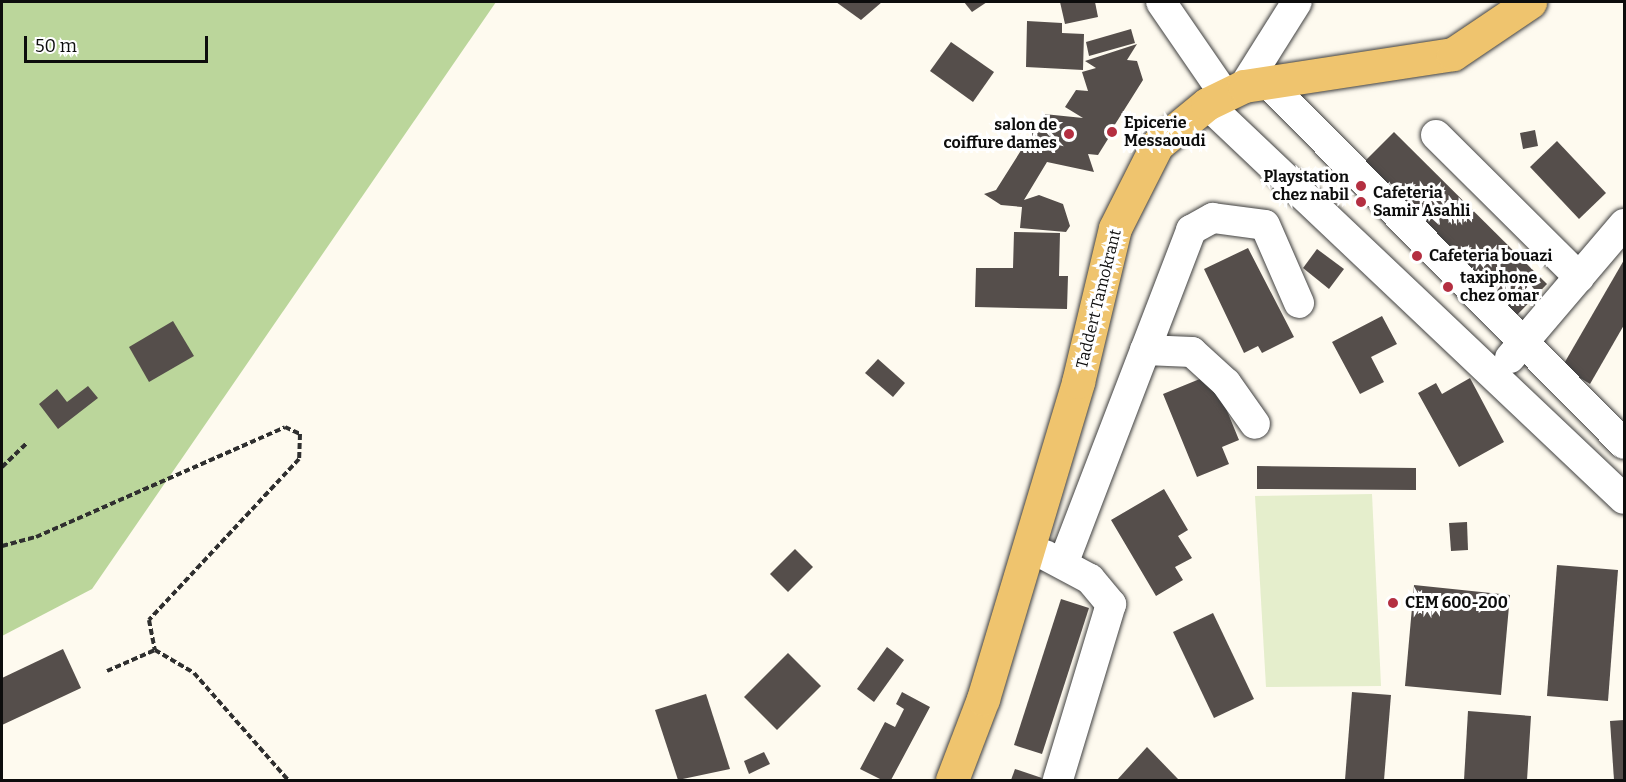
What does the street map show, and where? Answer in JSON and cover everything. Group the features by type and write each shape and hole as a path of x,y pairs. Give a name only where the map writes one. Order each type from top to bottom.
{"main road":[{"name":"Taddert Tamokrant","path":"952,780 983,699 1078,382 1115,228 1157,145 1237,93 1454,54 1530,2"}],"street":[{"path":"1161,2 1237,93 1496,377 1624,498"},
{"path":"1237,93 1297,2"},
{"path":"1237,93 1621,431 1588,464"},
{"path":"1436,135 1579,277"},
{"path":"1063,564 1191,230 1213,218 1265,225 1299,303"},
{"path":"1496,377 1522,342 1624,224"},
{"path":"1145,350 1192,352 1226,383 1256,424"},
{"path":"1029,547 1090,579 1112,604 1058,780"}],"path":[{"path":"2,546 36,537 285,426 300,434 299,459 149,620 155,650 194,673 288,780"},
{"path":"2,467 27,443"},
{"path":"107,671 155,650"}],"green space":[{"path":"2,2 496,2 92,589 2,636"},
{"path":"1372,494 1381,686 1266,687 1255,496"}],"building":[{"path":"836,2 882,2 861,20"},
{"path":"964,2 987,2 972,12"},
{"path":"1060,2 1095,2 1098,17 1065,24"},
{"path":"1027,21 1062,23 1062,33 1084,34 1083,70 1026,67"},
{"path":"1131,29 1135,43 1089,56 1086,42"},
{"path":"951,42 994,72 973,102 930,71"},
{"name":"salon de coiffure dames","path":"1137,44 1127,60 1137,61 1143,80 1114,126 1105,129 1108,139 1098,155 1088,154 1094,172 1047,162 1024,200 1039,195 1063,204 1070,226 1066,232 1020,228 1022,207 1001,205 984,194 996,190 1044,114 1083,118 1065,107 1076,90 1088,91 1082,72 1096,68 1085,61"},
{"path":"1535,130 1538,146 1523,149 1520,133"},
{"path":"1394,132 1547,284 1516,316 1362,164"},
{"path":"1557,141 1606,193 1579,219 1530,167"},
{"path":"1014,232 1060,233 1059,276 1068,276 1067,309 975,307 976,268 1013,268"},
{"path":"1248,248 1294,337 1262,353 1258,346 1244,353 1204,269"},
{"path":"1317,249 1344,269 1329,289 1303,268"},
{"path":"1624,260 1624,325 1590,384 1562,367"},
{"path":"1382,316 1397,344 1371,357 1384,382 1360,394 1332,342"},
{"path":"173,321 194,356 149,382 129,347"},
{"path":"878,359 905,383 893,397 865,373"},
{"path":"1212,374 1239,440 1222,447 1229,464 1197,477 1163,394"},
{"path":"1470,378 1504,442 1459,467 1418,393 1436,383 1442,394"},
{"path":"88,386 98,398 58,429 39,404 57,389 67,402"},
{"path":"1257,466 1416,468 1416,490 1257,489"},
{"path":"1164,489 1188,530 1178,536 1192,558 1175,567 1183,580 1156,596 1111,520"},
{"path":"1467,522 1468,550 1451,551 1449,523"},
{"path":"795,549 813,567 788,592 770,574"},
{"path":"1557,565 1618,570 1608,701 1547,696"},
{"path":"1414,585 1510,595 1501,695 1405,686"},
{"path":"1061,599 1089,608 1042,754 1014,745"},
{"path":"1213,613 1254,699 1214,718 1173,632"},
{"path":"887,647 904,660 874,702 857,689"},
{"path":"63,649 81,688 2,725 2,678"},
{"path":"788,653 821,686 777,730 744,697"},
{"path":"902,692 930,707 891,780 882,780 860,769 885,722 895,727 904,709 896,704"},
{"path":"1352,692 1391,695 1384,780 1345,780"},
{"path":"706,694 730,769 678,780 655,710"},
{"path":"1468,711 1531,716 1527,780 1464,780"},
{"path":"1624,720 1624,780 1614,780 1610,721"},
{"path":"1147,747 1179,780 1117,780"},
{"path":"764,752 770,764 749,774 744,761"},
{"path":"1015,769 1042,778 1041,780 1011,780"}],"place":[{"name":"Epicerie Messaoudi","path":"1112,132"},
{"name":"salon de coiffure dames","path":"1069,134"},
{"name":"Playstation chez nabil","path":"1361,186"},
{"name":"Cafeteria Samir Asahli","path":"1361,202"},
{"name":"Cafeteria bouazi","path":"1417,256"},
{"name":"taxiphone chez omar","path":"1448,287"},
{"name":"CEM 600-200","path":"1393,603"}]}
